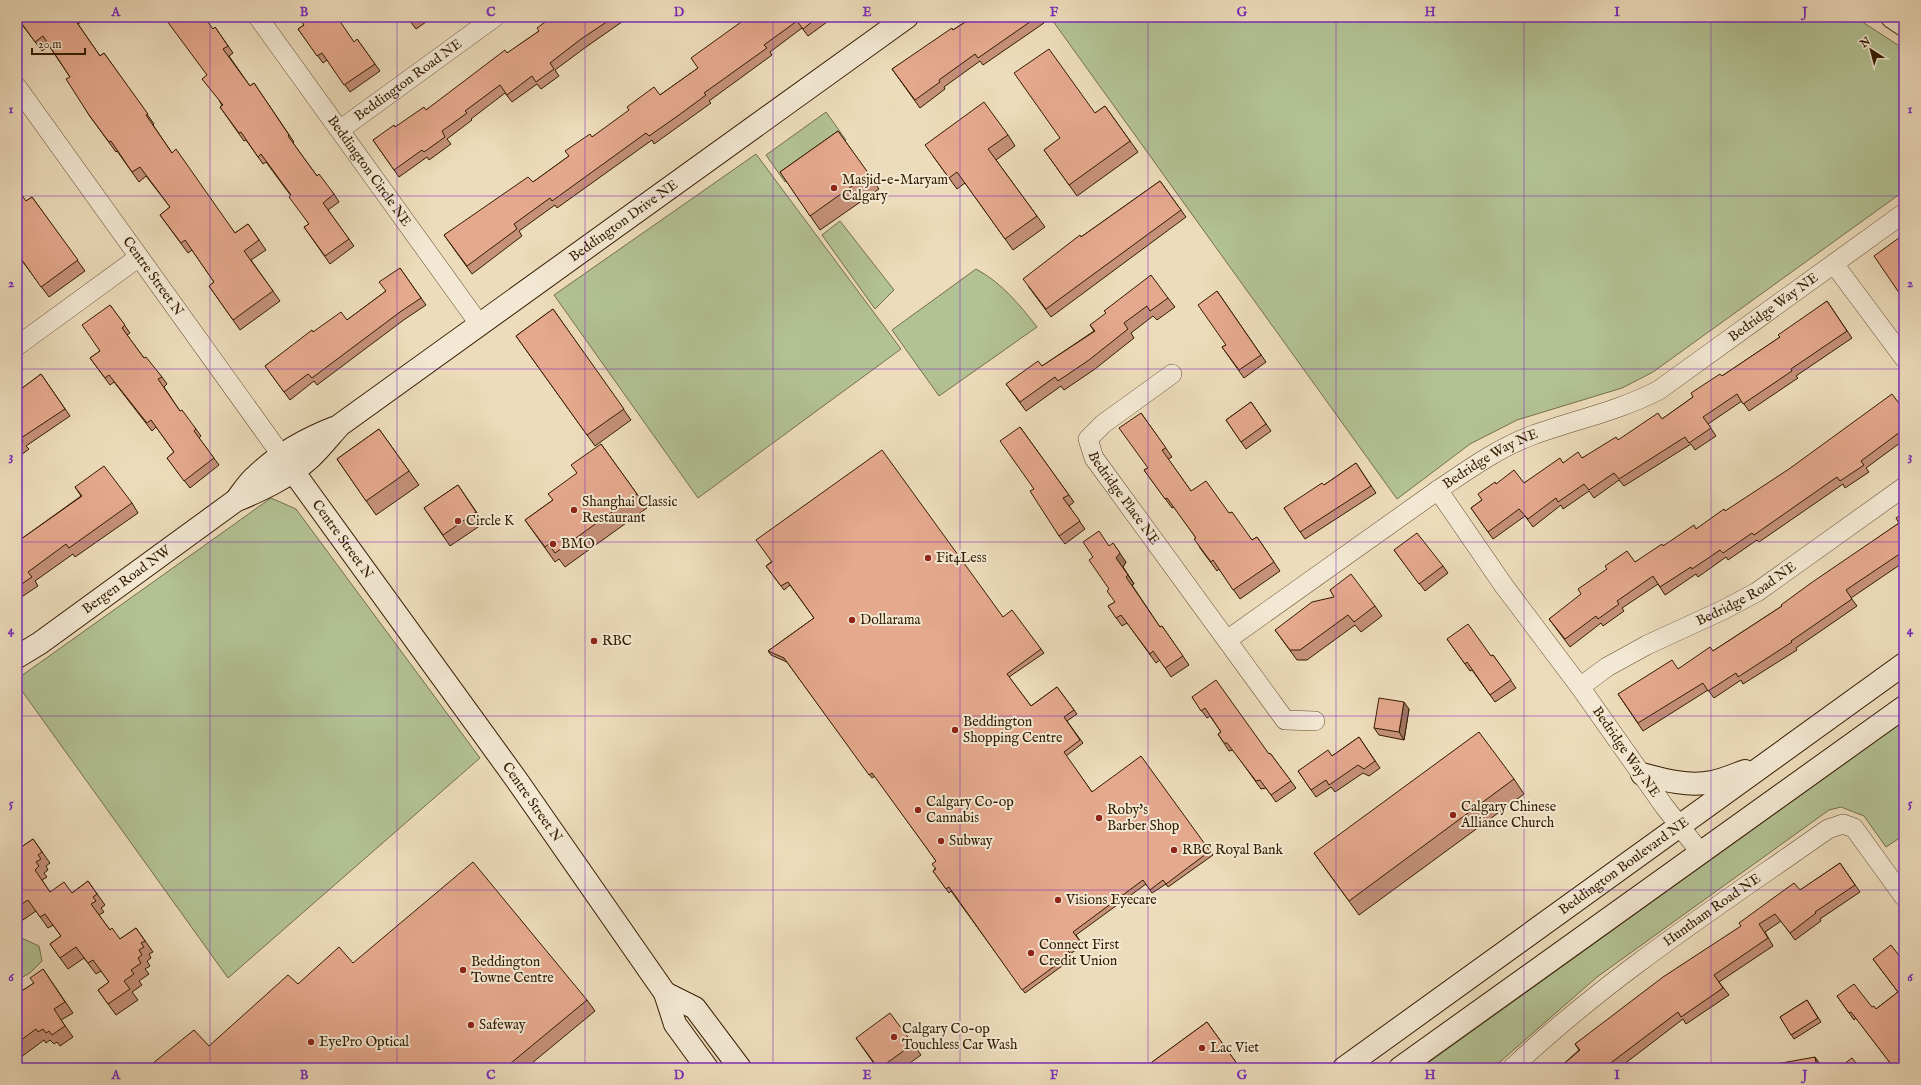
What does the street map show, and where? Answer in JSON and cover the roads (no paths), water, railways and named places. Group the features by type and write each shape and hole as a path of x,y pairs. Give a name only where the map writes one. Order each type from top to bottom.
{"street":[{"name":"Beddington Circle NE","path":"258,17 341,129 480,325"},
{"name":"Beddington Road NE","path":"341,129 495,17"},
{"name":"Beddington Drive NE","path":"288,463 310,458 340,425 907,17"},
{"path":"1892,17 1904,25"},
{"name":"Centre Street N","path":"17,87 516,779 665,993 675,1024 707,1068"},
{"name":"Bedridge Way NE","path":"1700,852 1580,687 1504,586 1438,490 1500,449 1532,435 1640,400 1659,390 1904,213"},
{"path":"17,346 139,257"},
{"path":"1834,264 1904,358"},
{"name":"Bedridge Place NE","path":"1172,374 1103,424 1088,439 1094,458 1285,720 1315,721"},
{"name":"Bergen Road NW","path":"17,657 40,643 235,501 256,475 288,463"},
{"name":"Bedridge Road NE","path":"1580,687 1607,667 1646,644 1723,610 1757,592 1904,487"},
{"path":"1227,640 1438,490"},
{"name":"Beddington Boulevard NE","path":"1344,1068 1904,664"},
{"path":"1400,1068 1904,707"},
{"path":"1642,774 1665,780 1696,784 1712,782 1765,764"},
{"name":"Huntham Road NE","path":"1512,1068 1548,1033 1631,968 1828,829 1843,824 1854,828 1904,897"},
{"name":"Centre Street N","path":"665,993 695,1008 740,1068"}],"place":[{"name":"Masjid-e-Maryam Calgary","path":"834,188"},
{"name":"Shanghai Classic Restaurant","path":"574,510"},
{"name":"Circle K","path":"458,521"},
{"name":"BMO","path":"553,544"},
{"name":"Fit4Less","path":"928,558"},
{"name":"Dollarama","path":"852,620"},
{"name":"RBC","path":"594,641"},
{"name":"Beddington Shopping Centre","path":"955,730"},
{"name":"Calgary Co-op Cannabis","path":"918,810"},
{"name":"Calgary Chinese Alliance Church","path":"1453,815"},
{"name":"Roby's Barber Shop","path":"1099,818"},
{"name":"Subway","path":"941,841"},
{"name":"RBC Royal Bank","path":"1174,850"},
{"name":"Visions Eyecare","path":"1058,900"},
{"name":"Connect First Credit Union","path":"1031,953"},
{"name":"Beddington Towne Centre","path":"463,970"},
{"name":"Safeway","path":"471,1025"},
{"name":"Calgary Co-op Touchless Car Wash","path":"894,1037"},
{"name":"EyePro Optical","path":"311,1042"},
{"name":"Lac Viet","path":"1202,1048"}]}
